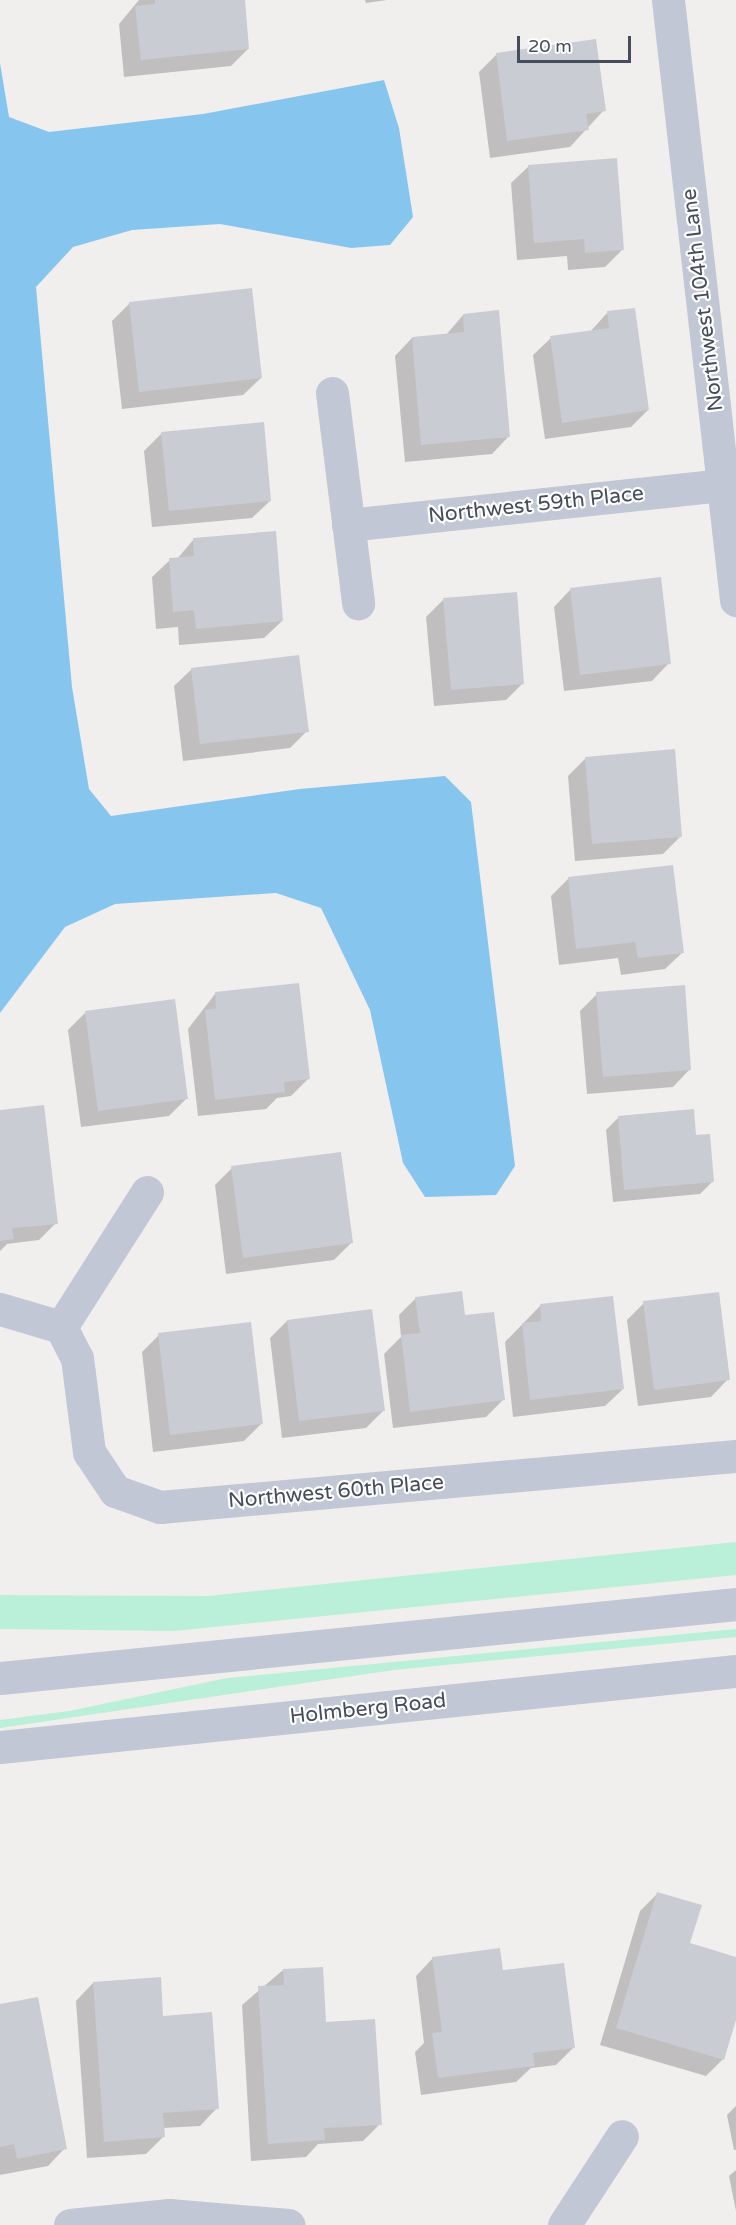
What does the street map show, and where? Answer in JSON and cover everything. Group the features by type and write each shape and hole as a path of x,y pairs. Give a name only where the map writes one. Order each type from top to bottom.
{"street":[{"name":"Northwest 104th Lane","path":"668,0 736,600"},
{"path":"332,393 358,603"},
{"name":"Northwest 59th Place","path":"348,525 724,485"},
{"path":"0,1309 61,1327 147,1192"},
{"name":"Northwest 60th Place","path":"61,1327 77,1358 89,1452 115,1491 159,1507 736,1456"},
{"path":"0,1678 736,1604"},
{"name":"Holmberg Road","path":"0,1748 736,1671"},
{"path":"564,2225 622,2136"},
{"path":"70,2225 170,2214 289,2225"}],"green space":[{"path":"736,1542 736,1575 174,1631 0,1629 0,1595 208,1596"},
{"path":"736,1629 736,1637 394,1670 0,1728 0,1720 69,1711 227,1678"}],"water":[{"path":"0,63 9,117 49,132 203,114 384,80 399,128 413,217 390,245 351,248 220,224 132,230 73,247 36,287 72,687 89,789 111,816 300,789 445,776 471,802 515,1166 496,1195 425,1197 403,1163 370,1010 321,908 276,893 115,904 65,927 0,1013"}],"building":[{"path":"155,0 245,0 249,49 141,60 135,6 155,4"},
{"path":"596,39 606,111 586,114 589,130 507,141 496,53"},
{"path":"617,158 624,250 585,253 584,239 534,243 528,165"},
{"path":"252,288 262,378 139,392 129,302"},
{"path":"635,308 649,410 562,423 550,336 609,328 607,311"},
{"path":"499,310 510,437 421,445 412,337 464,332 463,314"},
{"path":"264,422 271,501 169,511 161,432"},
{"path":"276,531 283,621 196,629 194,610 173,612 169,558 194,556 193,538"},
{"path":"661,577 671,664 580,675 570,588"},
{"path":"517,592 524,684 451,690 443,598"},
{"path":"299,655 309,732 200,744 191,668"},
{"path":"675,749 682,837 592,844 585,757"},
{"path":"673,865 684,953 638,958 635,942 576,949 568,877"},
{"path":"299,983 310,1079 284,1082 285,1092 215,1100 205,1010 216,1008 215,992"},
{"path":"685,985 691,1070 603,1077 596,992"},
{"path":"175,999 188,1099 98,1111 85,1011"},
{"path":"44,1105 58,1224 12,1228 14,1239 0,1241 0,1110"},
{"path":"694,1109 696,1135 710,1134 714,1182 624,1190 618,1116"},
{"path":"341,1152 353,1243 243,1258 231,1166"},
{"path":"462,1291 465,1315 494,1312 505,1400 410,1412 401,1335 420,1333 415,1297"},
{"path":"719,1292 730,1380 654,1390 643,1301"},
{"path":"613,1296 624,1389 530,1400 522,1323 541,1321 540,1304"},
{"path":"372,1309 385,1411 299,1421 287,1320"},
{"path":"251,1322 263,1424 170,1435 158,1333"},
{"path":"657,1892 702,1905 690,1943 736,1957 736,2020 724,2060 616,2028"},
{"path":"500,1948 503,1970 564,1963 575,2048 533,2053 535,2066 438,2078 432,2033 442,2032 432,1957"},
{"path":"323,1967 326,2022 375,2019 382,2125 324,2128 325,2140 268,2144 258,1986 284,1985 283,1969"},
{"path":"161,1977 163,2016 212,2012 219,2109 163,2113 165,2137 104,2142 93,1982"},
{"path":"38,1997 67,2149 17,2159 14,2144 0,2147 0,2004"}]}
